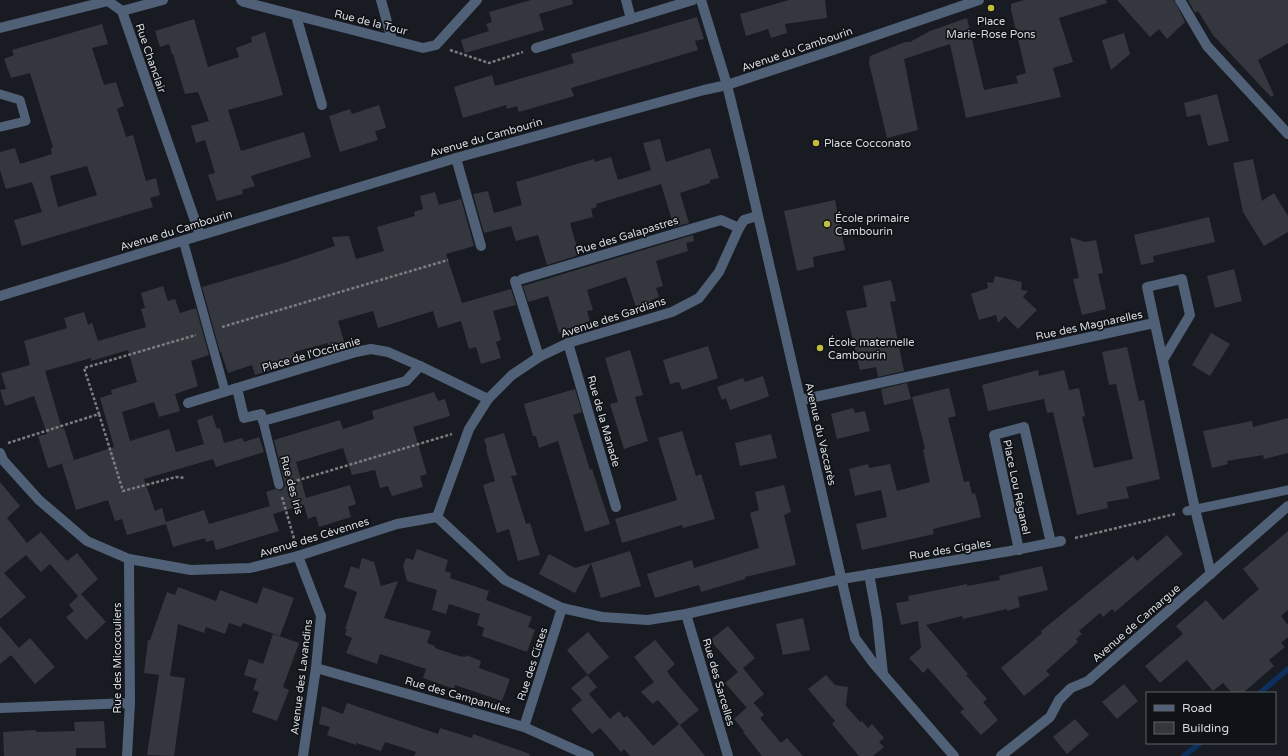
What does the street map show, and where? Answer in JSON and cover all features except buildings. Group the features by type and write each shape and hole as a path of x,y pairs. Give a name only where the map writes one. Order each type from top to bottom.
{"street":[{"path":"0,28 108,1 122,11 163,0"},
{"name":"Rue de la Tour","path":"241,0 296,16 423,48 436,45"},
{"path":"382,0 392,40"},
{"path":"436,45 477,0"},
{"path":"626,0 631,19"},
{"path":"536,48 693,0"},
{"path":"701,0 727,85"},
{"name":"Avenue du Cambourin","path":"0,296 456,158 727,85 979,0"},
{"path":"1180,0 1207,46 1288,134"},
{"name":"Rue Chanclair","path":"122,11 200,235"},
{"path":"296,16 322,105"},
{"name":"Avenue du Vaccarès","path":"727,85 855,638 883,674 954,756"},
{"path":"456,158 481,246"},
{"path":"738,228 744,220 757,216"},
{"name":"Rue des Galapastres","path":"538,357 518,280 721,220 738,228"},
{"name":"Avenue des Gardians","path":"437,517 469,429 488,399 512,375 538,357 568,343 672,312 698,298 719,272 738,228"},
{"path":"1154,323 1146,287 1182,279 1190,315 1163,360"},
{"name":"Rue des Magnarelles","path":"801,400 1154,323 1163,360 1191,510 1211,574"},
{"name":"Rue de la Manade","path":"568,343 616,507"},
{"name":"Place de l'Occitanie","path":"188,403 356,352 371,349 388,352 488,399"},
{"path":"237,388 244,418 261,414 263,421 406,381 420,366"},
{"name":"Place Lou Réganel","path":"1019,550 994,435 1024,427 1056,542"},
{"name":"Avenue des Cévennes","path":"1,458 39,500 87,541 129,559 191,570 250,568 298,556 397,524 437,517"},
{"name":"Avenue de Camargue","path":"1001,756 1050,717 1059,700 1071,688 1088,681 1288,506"},
{"path":"437,517 505,580 562,608 602,617 648,620 686,614 842,579"},
{"name":"Rue des Cigales","path":"842,579 1019,550 1056,542"},
{"name":"Avenue des Lavandins","path":"298,556 321,616 316,668 303,756"},
{"name":"Rue des Micocouliers","path":"127,756 130,703 129,559"},
{"path":"869,574 877,618 883,674"},
{"name":"Rue des Cistes","path":"524,727 562,608"},
{"name":"Rue des Sarcelles","path":"686,614 728,756"},
{"name":"Rue des Campanules","path":"316,668 524,727 589,756"},
{"path":"0,708 130,703"}],"lane":[{"path":"0,94 20,100 26,121 0,126"},
{"path":"183,240 225,391"},
{"name":"Rue des Iris","path":"263,421 279,485"},
{"path":"1191,510 1288,490"}],"path":[{"path":"436,45 489,63 536,48"},
{"path":"99,414 123,491 176,477 184,478"},
{"path":"279,485 469,429"},
{"name":"Rue des Iris","path":"279,485 298,556"},
{"path":"1056,542 1191,510"}],"waterway":[{"path":"1261,692 1288,669"},
{"path":"1184,756 1199,744"}],"place":[{"name":"Place Marie-Rose Pons","path":"991,8"},
{"name":"Place Cocconato","path":"816,143"},
{"name":"École primaire Cambourin","path":"827,224"},
{"name":"École maternelle Cambourin","path":"820,348"}]}
